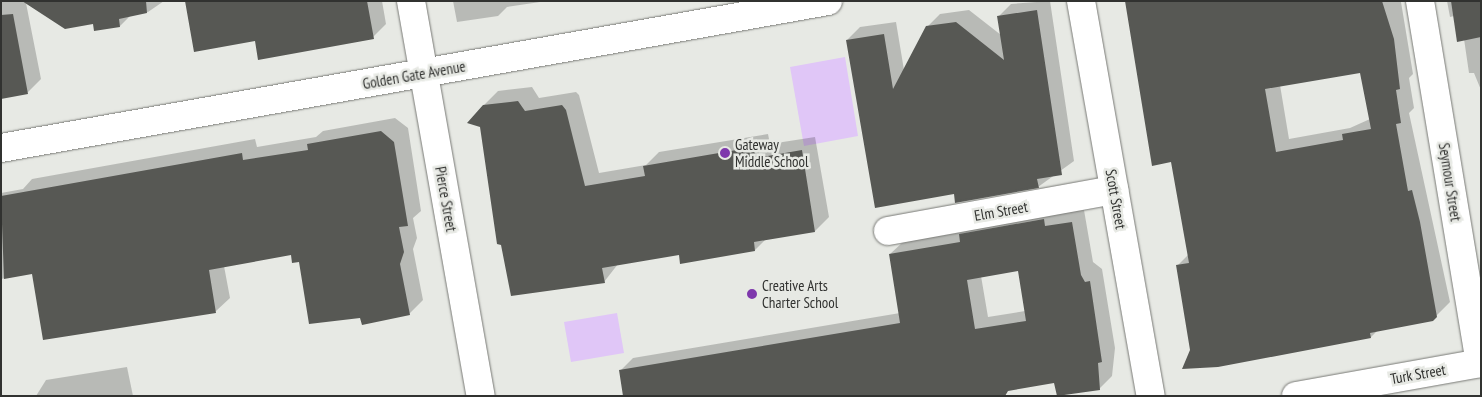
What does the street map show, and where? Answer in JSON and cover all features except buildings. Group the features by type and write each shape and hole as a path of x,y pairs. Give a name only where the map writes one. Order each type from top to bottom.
{"street":[{"name":"Pierce Street","path":"411,1 481,396"},
{"name":"Golden Gate Avenue","path":"1,148 828,1"},
{"name":"Scott Street","path":"1081,1 1151,396"},
{"name":"Seymour Street","path":"1420,1 1480,363"},
{"name":"Elm Street","path":"888,231 1114,190"},
{"name":"Turk Street","path":"1296,396 1480,363"}],"shaded area":[{"path":"845,57 858,136 804,146 790,67"},
{"path":"617,313 624,353 571,362 564,322"}],"place":[{"name":"Gateway Middle School","path":"725,153"},
{"name":"Creative Arts Charter School","path":"752,294"}]}
